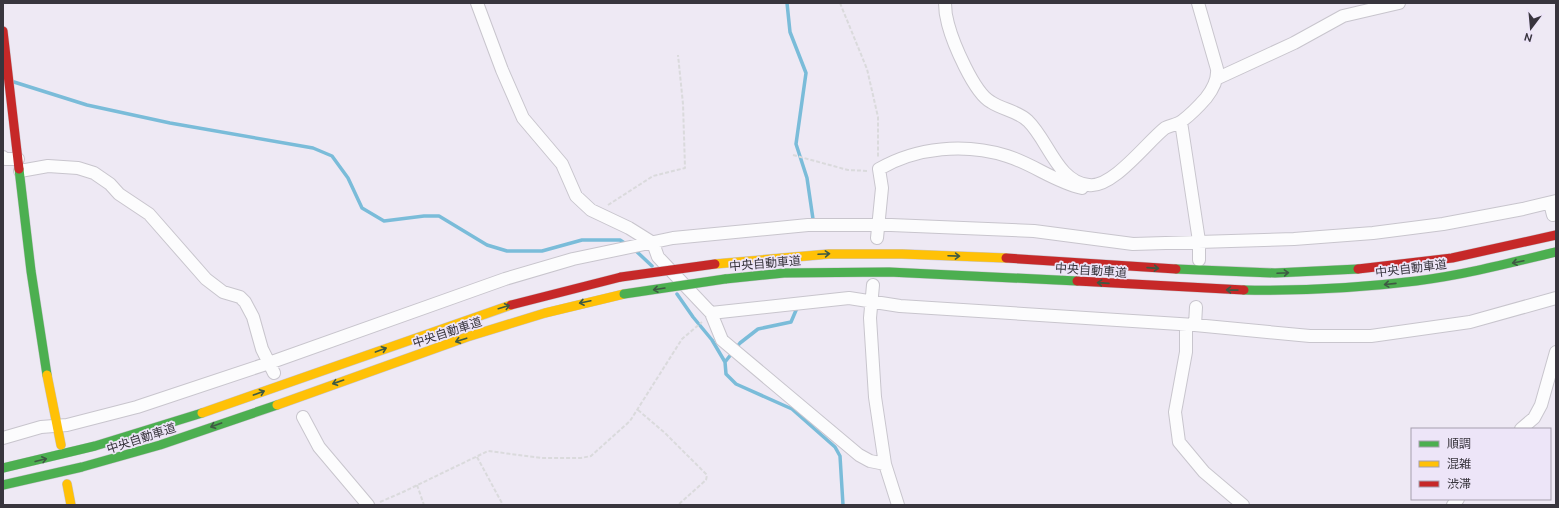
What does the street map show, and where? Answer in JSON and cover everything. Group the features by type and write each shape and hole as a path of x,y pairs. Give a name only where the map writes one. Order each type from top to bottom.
{"main road":[{"path":"3,31 38,316 56,426 61,445"},
{"name":"中央自動車道","path":"3,468 88,448 139,433 221,407 475,316 521,302 622,277 782,256 889,254 1011,258 1215,272 1276,273 1415,264 1472,255 1556,234"},
{"name":"中央自動車道","path":"3,485 93,465 164,444 440,346 577,304 624,294 784,272 889,272 1006,276 1214,290 1277,291 1341,288 1417,281 1475,271 1556,252"},
{"path":"67,484 71,505"}],"street":[{"path":"477,3 502,70 523,118 562,164 576,196 583,204 600,215 629,228 649,243 658,257 709,315 722,340 740,357 859,455 870,461 885,464"},
{"path":"945,3 948,24 962,62 982,94 990,102 1018,114 1028,122 1064,171 1080,183 1089,185 1095,185 1116,174 1167,127 1181,122 1206,98 1218,78 1218,68 1198,3"},
{"path":"1218,78 1294,43 1343,16 1399,3"},
{"path":"1181,122 1199,242 1199,260"},
{"path":"877,238 882,188 879,169 889,163 924,151 934,151 953,147 1006,155 1067,184 1084,188 1089,185"},
{"path":"3,158 18,159"},
{"path":"20,171 48,166 78,168 94,173 110,184 119,194 149,214 206,279 222,292 240,297 245,302 253,317 262,349 272,368"},
{"path":"3,438 41,427 67,425 272,368 505,278 573,259 673,238 808,225 1034,232 1132,244 1294,239 1374,233 1443,224 1553,202 1554,215"},
{"path":"874,285 872,301 873,371 885,464 898,505"},
{"path":"709,315 849,298 900,306 1190,325 1310,336 1372,336 1470,322 1556,298"},
{"path":"1196,307 1190,325 1175,412 1179,442 1204,472 1243,505"},
{"path":"1522,428 1534,418 1541,405 1556,352"},
{"path":"303,417 319,447 373,504"}],"path":[{"path":"793,155 848,170 872,171 879,169 878,117 867,69 840,3"},
{"path":"600,215 603,209 614,200 653,176 684,168 683,104 678,55"},
{"path":"373,504 488,451 542,458 586,458 596,453 619,432 638,410 682,339 709,315"},
{"path":"638,410 707,475 706,480 678,505"},
{"path":"477,457 503,505"},
{"path":"417,485 424,505"}],"waterway":[{"path":"787,3 790,32 806,73 796,144 807,178 813,219"},
{"path":"14,82 87,105 170,123 313,148 332,156 348,178 362,208 384,221 424,216 439,216 487,245 507,251 542,251 582,240 620,240 626,244"},
{"path":"635,250 652,266"},
{"path":"677,294 712,340 725,362 726,374 736,384 792,409 835,447 840,456 843,505"},
{"path":"725,362 740,343 758,329 791,322 797,308"}],"traffic: fast":[{"path":"19,169 31,271 47,375"},
{"path":"1244,290 1287,290 1373,286 1416,281 1469,272 1556,252"},
{"path":"1176,269 1275,273 1358,269"},
{"path":"725,279 784,273 889,272 1077,281"},
{"path":"624,294 725,279"},
{"path":"3,485 82,467 160,445 277,405"},
{"path":"3,468 95,446 202,413"}],"traffic: slow":[{"path":"715,264 829,254 902,254 1006,258"},
{"path":"277,405 467,337 545,313 624,294"},
{"path":"202,413 511,305"},
{"path":"47,375 61,445"},
{"path":"67,484 71,505"}],"traffic: jam":[{"path":"3,31 19,169"},
{"path":"1358,269 1452,258 1556,235"},
{"path":"1006,258 1176,269"},
{"path":"621,277 715,264"},
{"path":"511,305 621,277"},
{"path":"1077,281 1244,290"}]}
